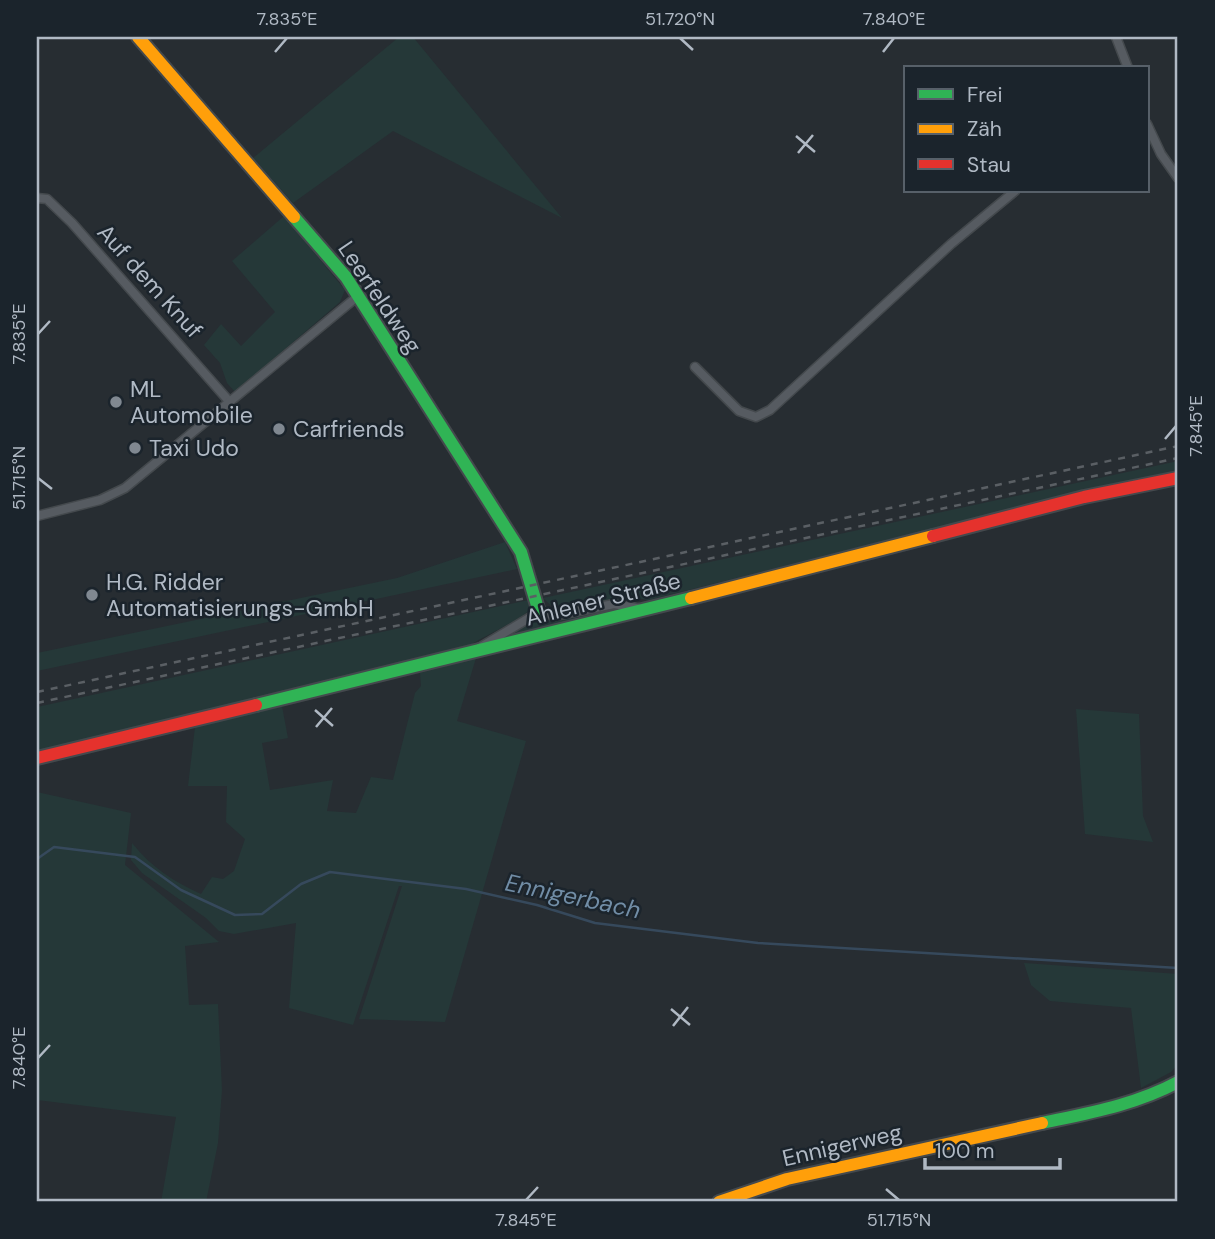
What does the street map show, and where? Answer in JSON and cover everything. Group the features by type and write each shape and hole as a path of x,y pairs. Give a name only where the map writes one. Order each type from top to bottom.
{"street":[{"name":"Leerfeldweg","path":"138,37 338,267 521,552 539,612"},
{"path":"1116,37 1127,66"},
{"path":"1148,128 1161,154 1178,178"},
{"path":"695,367 739,411 756,417 770,410 951,244 1014,192"},
{"name":"Auf dem Knuf","path":"37,198 47,199 79,231 228,400"},
{"path":"37,516 100,500 125,488 228,400 237,397 358,296"},
{"name":"Ahlener Straße","path":"37,758 475,653 1065,502 1178,478"},
{"path":"475,653 496,635 539,612 554,616 614,604 645,610"},
{"name":"Ennigerweg","path":"719,1202 800,1176 1116,1107 1154,1095 1178,1082"}],"shaded area":[{"path":"399,37 413,37 562,218 393,131 293,203 253,158"},
{"path":"284,216 345,290 340,302 235,392 227,383 220,363 204,345 221,324 241,346 275,312 232,261"},
{"path":"1178,461 1178,472 1011,509 649,600 627,597 555,609 543,598"},
{"path":"505,542 517,569 37,671 37,653 397,578"},
{"path":"533,599 533,607 526,613 466,648 37,752 37,707"},
{"path":"615,606 628,610 497,642 509,633 538,621"},
{"path":"476,658 457,721 526,741 445,1022 359,1019 402,886 399,886 353,1025 289,1008 296,923 234,934 219,931 206,918 142,873 131,860 132,843 164,873 201,894 212,877 223,879 234,871 245,839 226,822 227,786 188,786 195,727 282,706 288,738 262,743 270,790 333,780 327,811 356,813 371,777 393,780 415,693 421,686 420,673"},
{"path":"1076,709 1139,714 1143,816 1153,842 1085,834"},
{"path":"37,792 131,813 125,865 219,942 185,946 189,1005 218,1004 222,1090 218,1143 206,1202 161,1202 176,1117 37,1100"},
{"path":"1024,963 1178,974 1178,1064 1171,1072 1141,1088 1131,1008 1050,1001 1031,985"}],"waterway":[{"name":"Ennigerbach","path":"37,859 54,847 135,857 181,890 235,915 262,914 301,884 330,872 466,889 537,905 595,923 758,943 1178,968"}],"railway":[{"path":"37,692 1178,446"},
{"path":"37,703 1178,458"}],"traffic: fast":[{"path":"294,217 346,277 521,552 539,612"},
{"path":"256,705 691,598"},
{"path":"1042,1123 1128,1102 1178,1082"}],"traffic: slow":[{"path":"138,37 294,217"},
{"path":"691,598 933,536"},
{"path":"719,1202 787,1179 1042,1123"}],"traffic: jam":[{"path":"933,536 1084,497 1178,478"},
{"path":"37,758 256,705"}],"place":[{"name":"ML Automobile","path":"116,402"},
{"name":"Carfriends","path":"279,429"},
{"name":"Taxi Udo","path":"135,448"},
{"name":"H.G. Ridder Automatisierungs-GmbH","path":"92,595"}]}
